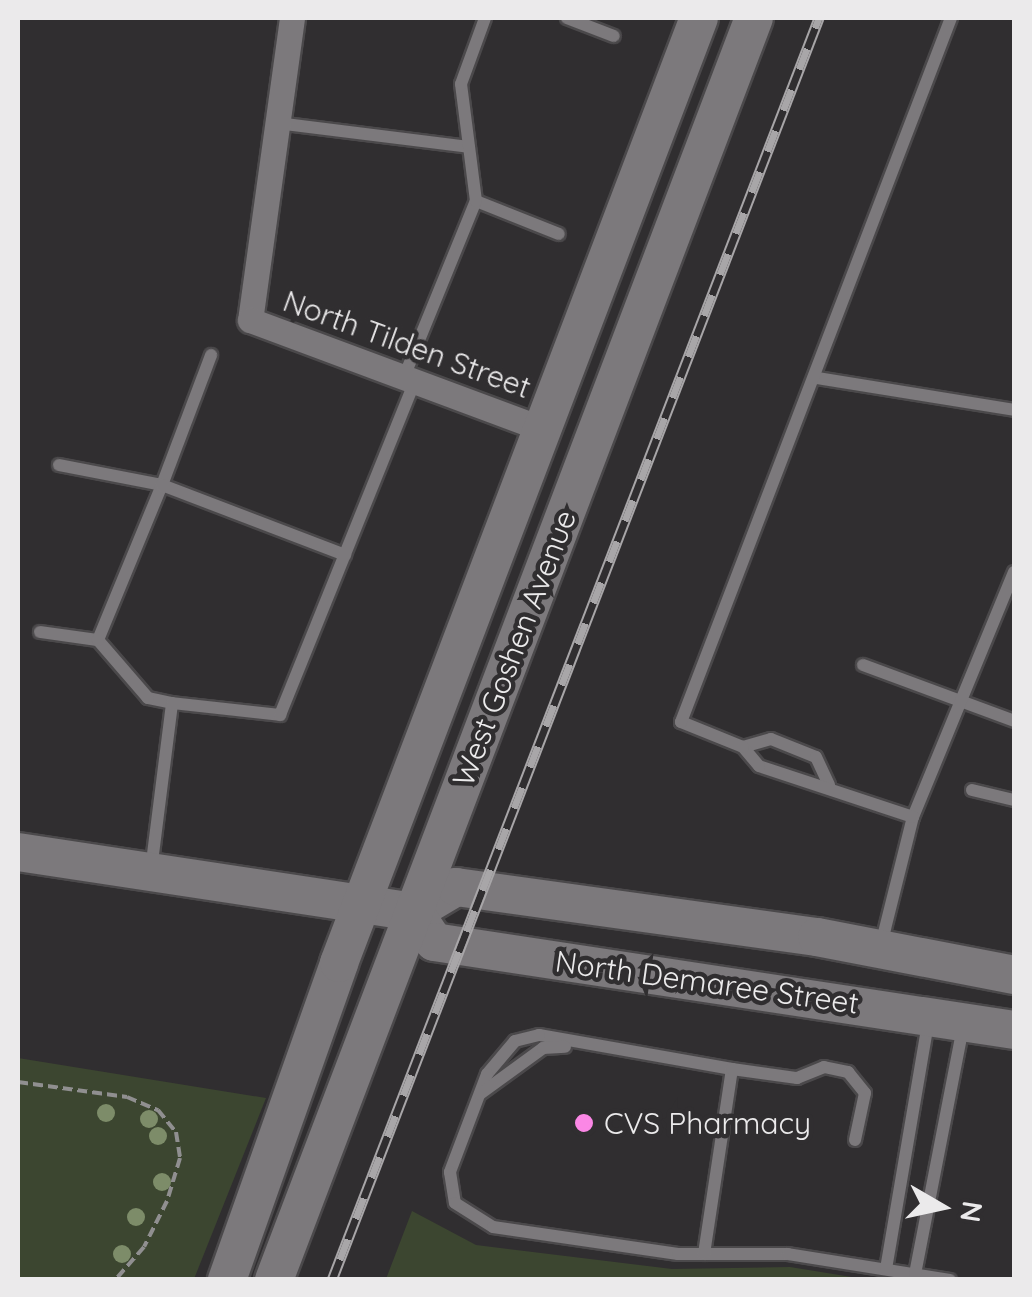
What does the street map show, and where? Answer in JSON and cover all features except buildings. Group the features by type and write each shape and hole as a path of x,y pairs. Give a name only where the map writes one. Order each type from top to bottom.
{"main road":[{"name":"West Goshen Avenue","path":"227,1280 362,904 700,18"},
{"name":"West Goshen Avenue","path":"274,1280 754,18"},
{"path":"18,852 414,912"},
{"name":"North Demaree Street","path":"1000,972 881,948 456,887 414,912 434,942 1014,1030"},
{"path":"947,1018 964,997 1014,1007"}],"street":[{"path":"277,124 292,18"},
{"name":"North Tilden Street","path":"277,124 250,320 541,428"}],"lane":[{"path":"40,632 98,640 148,698 280,715 345,555 476,201 461,84 486,18"},
{"path":"567,18 614,36"},
{"path":"913,817 830,785 804,784 759,766 743,747 681,722 951,18"},
{"path":"277,124 469,146"},
{"path":"476,201 559,234"},
{"path":"98,640 210,355"},
{"path":"816,378 1014,410"},
{"path":"59,465 162,485 345,555"},
{"path":"881,948 913,817 1014,572"},
{"path":"862,665 1014,721"},
{"path":"150,872 172,702"},
{"path":"743,747 771,739 816,757 830,785"},
{"path":"972,790 1014,800"},
{"path":"886,1269 947,1018"},
{"path":"916,1274 947,1018"},
{"path":"855,1140 866,1107 860,1081 824,1067 797,1078 577,1047 538,1036 516,1041 493,1062 449,1189 455,1203 492,1227 704,1254 788,1254 950,1280"},
{"path":"479,1094 543,1048 577,1047"},
{"path":"704,1254 732,1069"}],"path":[{"path":"18,1082 127,1097 158,1110 176,1132 180,1158 167,1202 144,1247 115,1280"}],"green space":[{"path":"18,1058 266,1098 194,1279 18,1279"},
{"path":"412,1211 476,1245 672,1269 790,1267 864,1279 386,1279"}],"railway":[{"path":"332,1280 819,18"}],"place":[{"name":"CVS Pharmacy","path":"584,1123"}]}
